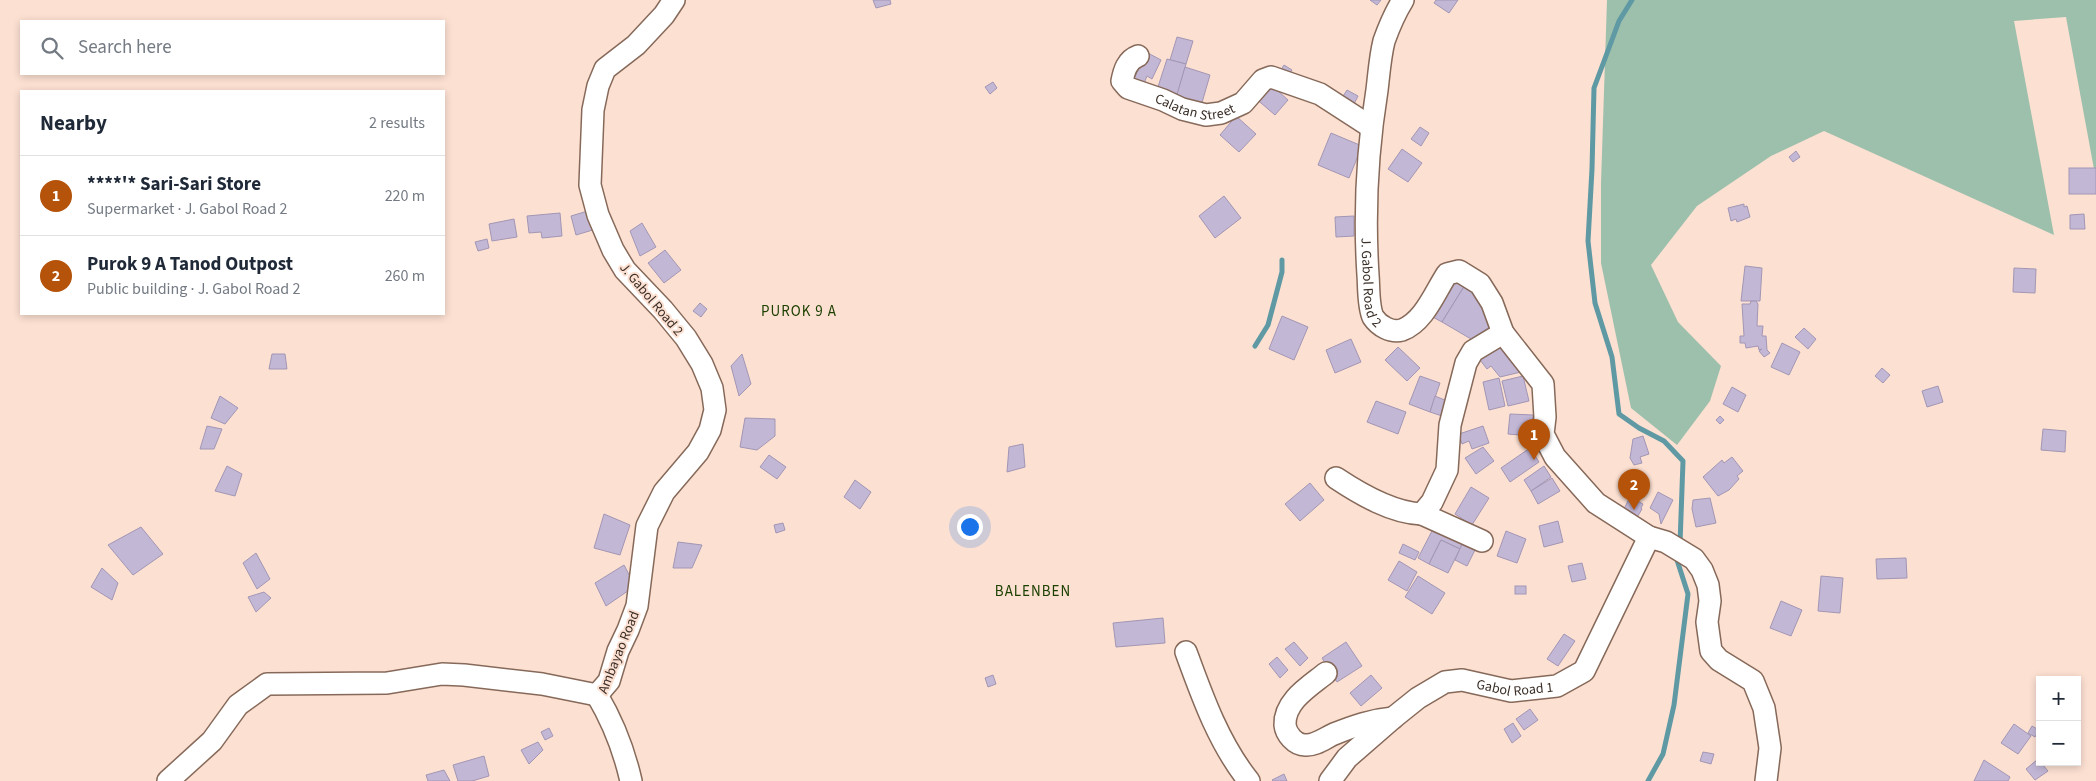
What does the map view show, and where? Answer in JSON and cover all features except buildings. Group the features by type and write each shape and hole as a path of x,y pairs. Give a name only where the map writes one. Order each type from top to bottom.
{"street":[{"name":"J. Gabol Road 2","path":"664,492 698,452 710,430 714,410 712,388 702,364 686,338 663,310 625,270 613,250 598,215 590,185 591,131 598,86 605,69 636,45 664,15 674,0"},
{"name":"J. Gabol Road 2","path":"1403,0 1384,42 1371,127 1365,217 1372,315 1378,323 1390,330 1402,330 1412,324 1425,310 1447,274 1459,271 1472,278 1487,293 1503,332 1542,384 1545,417 1543,434 1555,457 1596,503 1694,559 1702,570 1708,585 1710,601 1708,629 1711,651 1719,660 1753,681 1764,708 1770,748 1766,781"},
{"name":"Calatan Street","path":"1138,56 1132,58 1125,70 1122,81 1128,88 1163,100 1182,109 1206,116 1221,113 1243,104 1264,80 1271,77 1320,94 1371,127"},
{"path":"1422,514 1432,502 1447,470 1450,425 1466,363 1473,351 1503,332"},
{"path":"1336,478 1351,488 1389,506 1422,514 1482,540"},
{"name":"Ambayao Road","path":"631,781 622,745 597,695 609,681 618,651 637,606 647,526 664,492"},
{"name":"Gabol Road 1","path":"1330,781 1347,758 1393,718 1418,698 1445,682 1462,680 1511,691 1557,686 1571,680 1584,671 1657,539"},
{"path":"1186,652 1200,691 1225,743 1249,781"},
{"path":"1326,673 1296,698 1287,713 1285,720 1286,731 1294,741 1304,746 1373,720 1393,718"},
{"path":"168,781 212,741 238,705 267,684 387,683 442,674 464,674 542,684 597,695"}],"green space":[{"path":"1607,0 2096,0 2096,180 2066,17 2014,21 2054,235 1824,131 1771,156 1697,206 1651,265 1678,322 1721,366 1710,401 1677,445 1631,408 1601,263 1601,183"}],"waterway":[{"path":"1632,0 1619,21 1594,88 1588,241 1595,303 1612,357 1619,414 1639,428 1664,441 1683,461 1680,544"},
{"path":"1255,346 1268,325 1282,272 1282,260"},
{"path":"1648,781 1663,754 1674,705 1688,594 1677,560 1678,555"}],"place":[{"name":"****'* Sari-Sari Store","path":"1534,460"},
{"name":"Purok 9 A Tanod Outpost","path":"1634,510"}],"district":[{"name":"PUROK 9 A","path":"799,311"},
{"name":"BALENBEN","path":"1033,591"}]}
